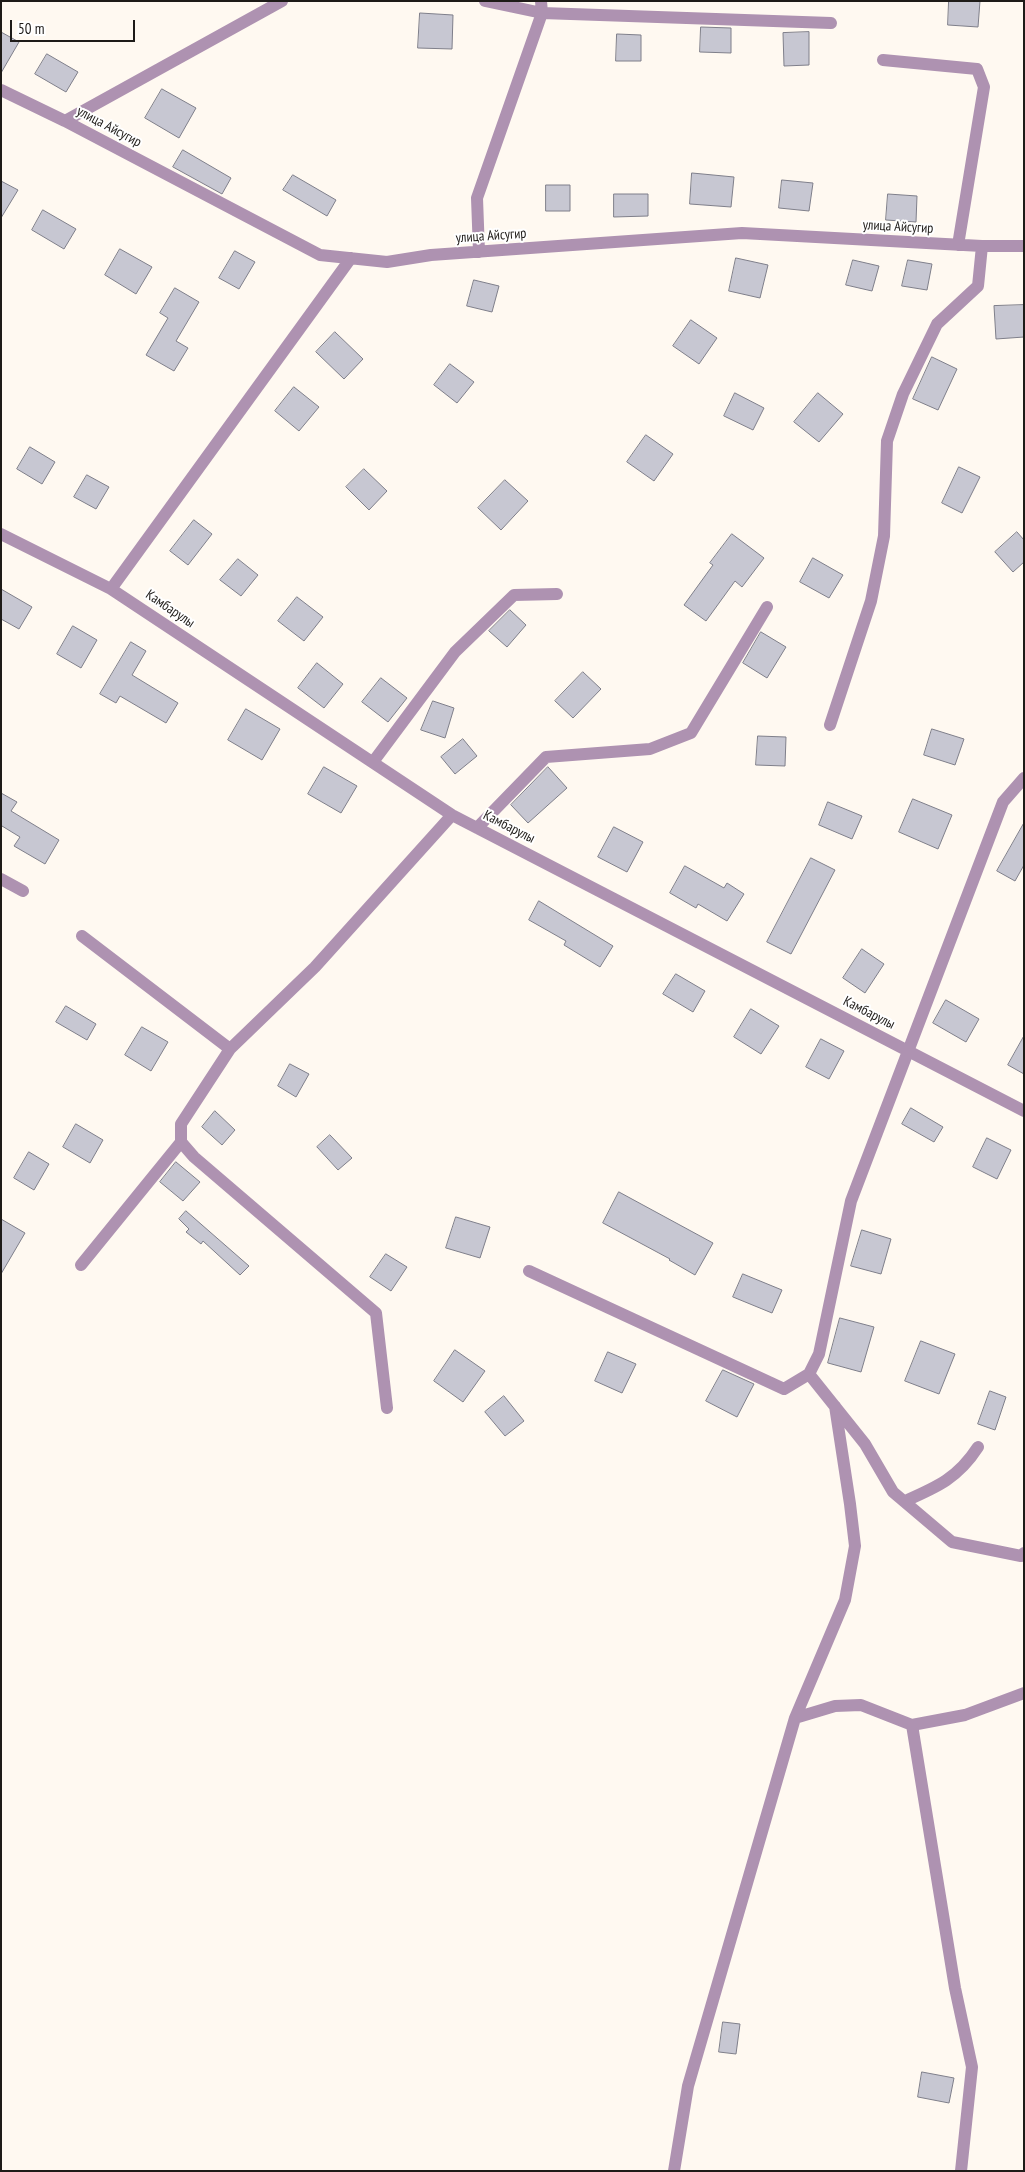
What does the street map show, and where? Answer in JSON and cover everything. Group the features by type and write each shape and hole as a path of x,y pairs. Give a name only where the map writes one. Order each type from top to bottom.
{"street":[{"path":"66,121 282,1"},
{"path":"485,1 541,7 831,23"},
{"path":"479,252 477,198 541,7"},
{"path":"883,60 977,69 984,87 958,245"},
{"name":"улица Айсугир","path":"1,90 66,121 320,255 387,262 431,255 742,234 958,245 1024,246"},
{"path":"830,725 871,601 884,536 887,441 903,394 937,324 978,286 982,246"},
{"path":"111,589 351,258"},
{"name":"Камбарулы","path":"2,536 111,589 452,815 1024,1111"},
{"path":"373,762 455,652 514,595 557,594"},
{"path":"477,828 546,757 650,748 691,733 768,607"},
{"path":"529,1271 784,1388 809,1374 819,1354 851,1200 1004,802 1024,778"},
{"path":"81,1266 181,1142 181,1124 230,1049 315,967 452,815"},
{"path":"1,879 23,890"},
{"path":"82,936 230,1049"},
{"path":"181,1142 194,1157 376,1313 388,1408"},
{"path":"809,1374 865,1444 894,1492 952,1542 1021,1556 1024,1553"},
{"path":"674,2171 688,2086 796,1718 845,1600 855,1546 835,1406"},
{"path":"905,1501 938,1487 966,1465 978,1447"},
{"path":"796,1718 835,1706 861,1705 912,1725 965,1715 1024,1693"},
{"path":"912,1725 955,1988 972,2067 961,2171"}],"building":[{"path":"949,1 980,1 978,27 948,25"},
{"path":"420,13 453,15 452,49 418,48"},
{"path":"701,27 731,28 731,53 700,52"},
{"path":"1,32 19,42 1,73"},
{"path":"809,32 809,65 784,66 783,33"},
{"path":"617,34 641,35 641,61 616,61"},
{"path":"47,54 78,72 66,92 35,74"},
{"path":"162,89 196,108 179,138 145,118"},
{"path":"183,150 231,178 222,194 173,167"},
{"path":"692,173 734,177 731,207 690,204"},
{"path":"293,175 336,200 327,216 283,190"},
{"path":"782,180 813,183 809,211 779,208"},
{"path":"1,181 18,190 1,218"},
{"path":"546,185 570,185 570,211 546,211"},
{"path":"614,194 648,194 648,216 614,217"},
{"path":"888,194 917,196 916,222 886,220"},
{"path":"43,210 76,229 64,249 32,230"},
{"path":"120,249 152,267 136,294 105,275"},
{"path":"235,251 255,262 239,289 219,278"},
{"path":"736,258 768,265 760,298 729,291"},
{"path":"853,260 879,266 872,291 846,285"},
{"path":"908,260 932,264 927,290 902,286"},
{"path":"474,280 499,286 492,312 467,306"},
{"path":"175,288 199,302 176,341 188,348 174,371 146,355 168,318 160,313"},
{"path":"1024,305 1024,337 996,339 994,306"},
{"path":"691,320 717,338 699,364 673,346"},
{"path":"335,332 363,359 344,379 316,352"},
{"path":"932,357 957,369 938,410 913,399"},
{"path":"450,364 474,382 457,403 434,385"},
{"path":"294,387 319,407 299,431 275,411"},
{"path":"735,393 764,408 753,430 724,416"},
{"path":"818,393 843,414 819,442 794,422"},
{"path":"646,435 673,454 654,481 627,462"},
{"path":"30,447 55,462 42,484 17,469"},
{"path":"959,467 980,477 962,513 942,503"},
{"path":"364,469 387,491 369,510 346,487"},
{"path":"87,475 109,487 96,509 74,497"},
{"path":"505,480 528,501 501,530 478,508"},
{"path":"194,520 212,534 188,565 170,551"},
{"path":"1017,532 1024,540 1024,562 1013,572 995,552"},
{"path":"732,534 764,558 742,587 735,581 706,621 684,605 713,565 710,563"},
{"path":"813,558 843,575 829,598 800,582"},
{"path":"238,559 258,575 241,596 220,580"},
{"path":"1,589 32,607 19,629 1,619"},
{"path":"297,597 323,617 304,641 278,621"},
{"path":"510,610 526,625 507,647 489,631"},
{"path":"73,626 97,640 81,668 57,654"},
{"path":"761,632 786,647 767,678 743,663"},
{"path":"131,642 146,651 132,675 178,703 166,723 120,696 116,703 100,694"},
{"path":"317,663 343,684 324,708 298,688"},
{"path":"583,672 601,689 573,718 555,701"},
{"path":"381,678 407,698 388,722 362,702"},
{"path":"433,701 454,708 445,738 421,730"},
{"path":"246,709 280,729 262,760 228,740"},
{"path":"932,729 964,739 955,765 924,755"},
{"path":"758,736 786,737 785,766 756,765"},
{"path":"463,739 477,756 455,774 441,757"},
{"path":"324,767 357,786 341,813 308,794"},
{"path":"548,767 567,788 528,823 511,805"},
{"path":"1,793 17,802 11,811 59,840 45,864 14,846 20,837 2,826 1,828"},
{"path":"913,799 952,815 938,849 899,832"},
{"path":"828,802 862,816 852,839 819,825"},
{"path":"1024,823 1024,865 1015,881 997,871"},
{"path":"614,827 643,842 627,872 598,857"},
{"path":"811,858 835,870 791,954 767,942"},
{"path":"685,866 724,888 727,883 744,894 727,921 698,904 696,908 670,893"},
{"path":"539,901 613,946 600,967 564,945 566,941 529,920"},
{"path":"862,949 884,964 865,993 843,978"},
{"path":"676,974 705,991 693,1012 663,994"},
{"path":"946,1000 979,1019 966,1042 933,1023"},
{"path":"66,1006 96,1024 87,1040 56,1022"},
{"path":"751,1009 779,1026 761,1054 734,1037"},
{"path":"142,1027 168,1042 151,1071 125,1055"},
{"path":"1024,1036 1024,1074 1008,1065"},
{"path":"821,1039 844,1051 829,1079 806,1067"},
{"path":"290,1064 309,1074 296,1097 278,1086"},
{"path":"911,1108 943,1127 934,1142 902,1124"},
{"path":"215,1111 235,1130 222,1145 202,1127"},
{"path":"76,1124 103,1140 90,1163 63,1147"},
{"path":"330,1135 352,1158 338,1170 317,1147"},
{"path":"987,1138 1011,1150 997,1179 973,1167"},
{"path":"29,1152 49,1164 34,1190 14,1178"},
{"path":"176,1162 200,1182 183,1201 160,1182"},
{"path":"619,1192 713,1243 695,1275 670,1259 603,1223"},
{"path":"186,1211 249,1266 240,1275 203,1241 201,1244 186,1232 189,1229 179,1219"},
{"path":"456,1217 490,1227 480,1258 446,1248"},
{"path":"1,1219 25,1233 1,1274"},
{"path":"862,1230 891,1239 881,1274 851,1266"},
{"path":"386,1254 407,1267 391,1291 370,1277"},
{"path":"743,1274 782,1290 772,1313 733,1297"},
{"path":"840,1318 874,1327 861,1372 828,1363"},
{"path":"921,1341 955,1354 939,1394 905,1381"},
{"path":"455,1350 485,1371 463,1402 434,1381"},
{"path":"608,1352 636,1364 622,1393 595,1381"},
{"path":"723,1370 754,1384 737,1417 706,1401"},
{"path":"990,1391 1006,1397 995,1430 978,1424"},
{"path":"504,1396 524,1421 505,1436 485,1412"},
{"path":"723,2022 740,2024 736,2054 719,2052"},
{"path":"922,2072 954,2078 949,2103 918,2097"}]}
